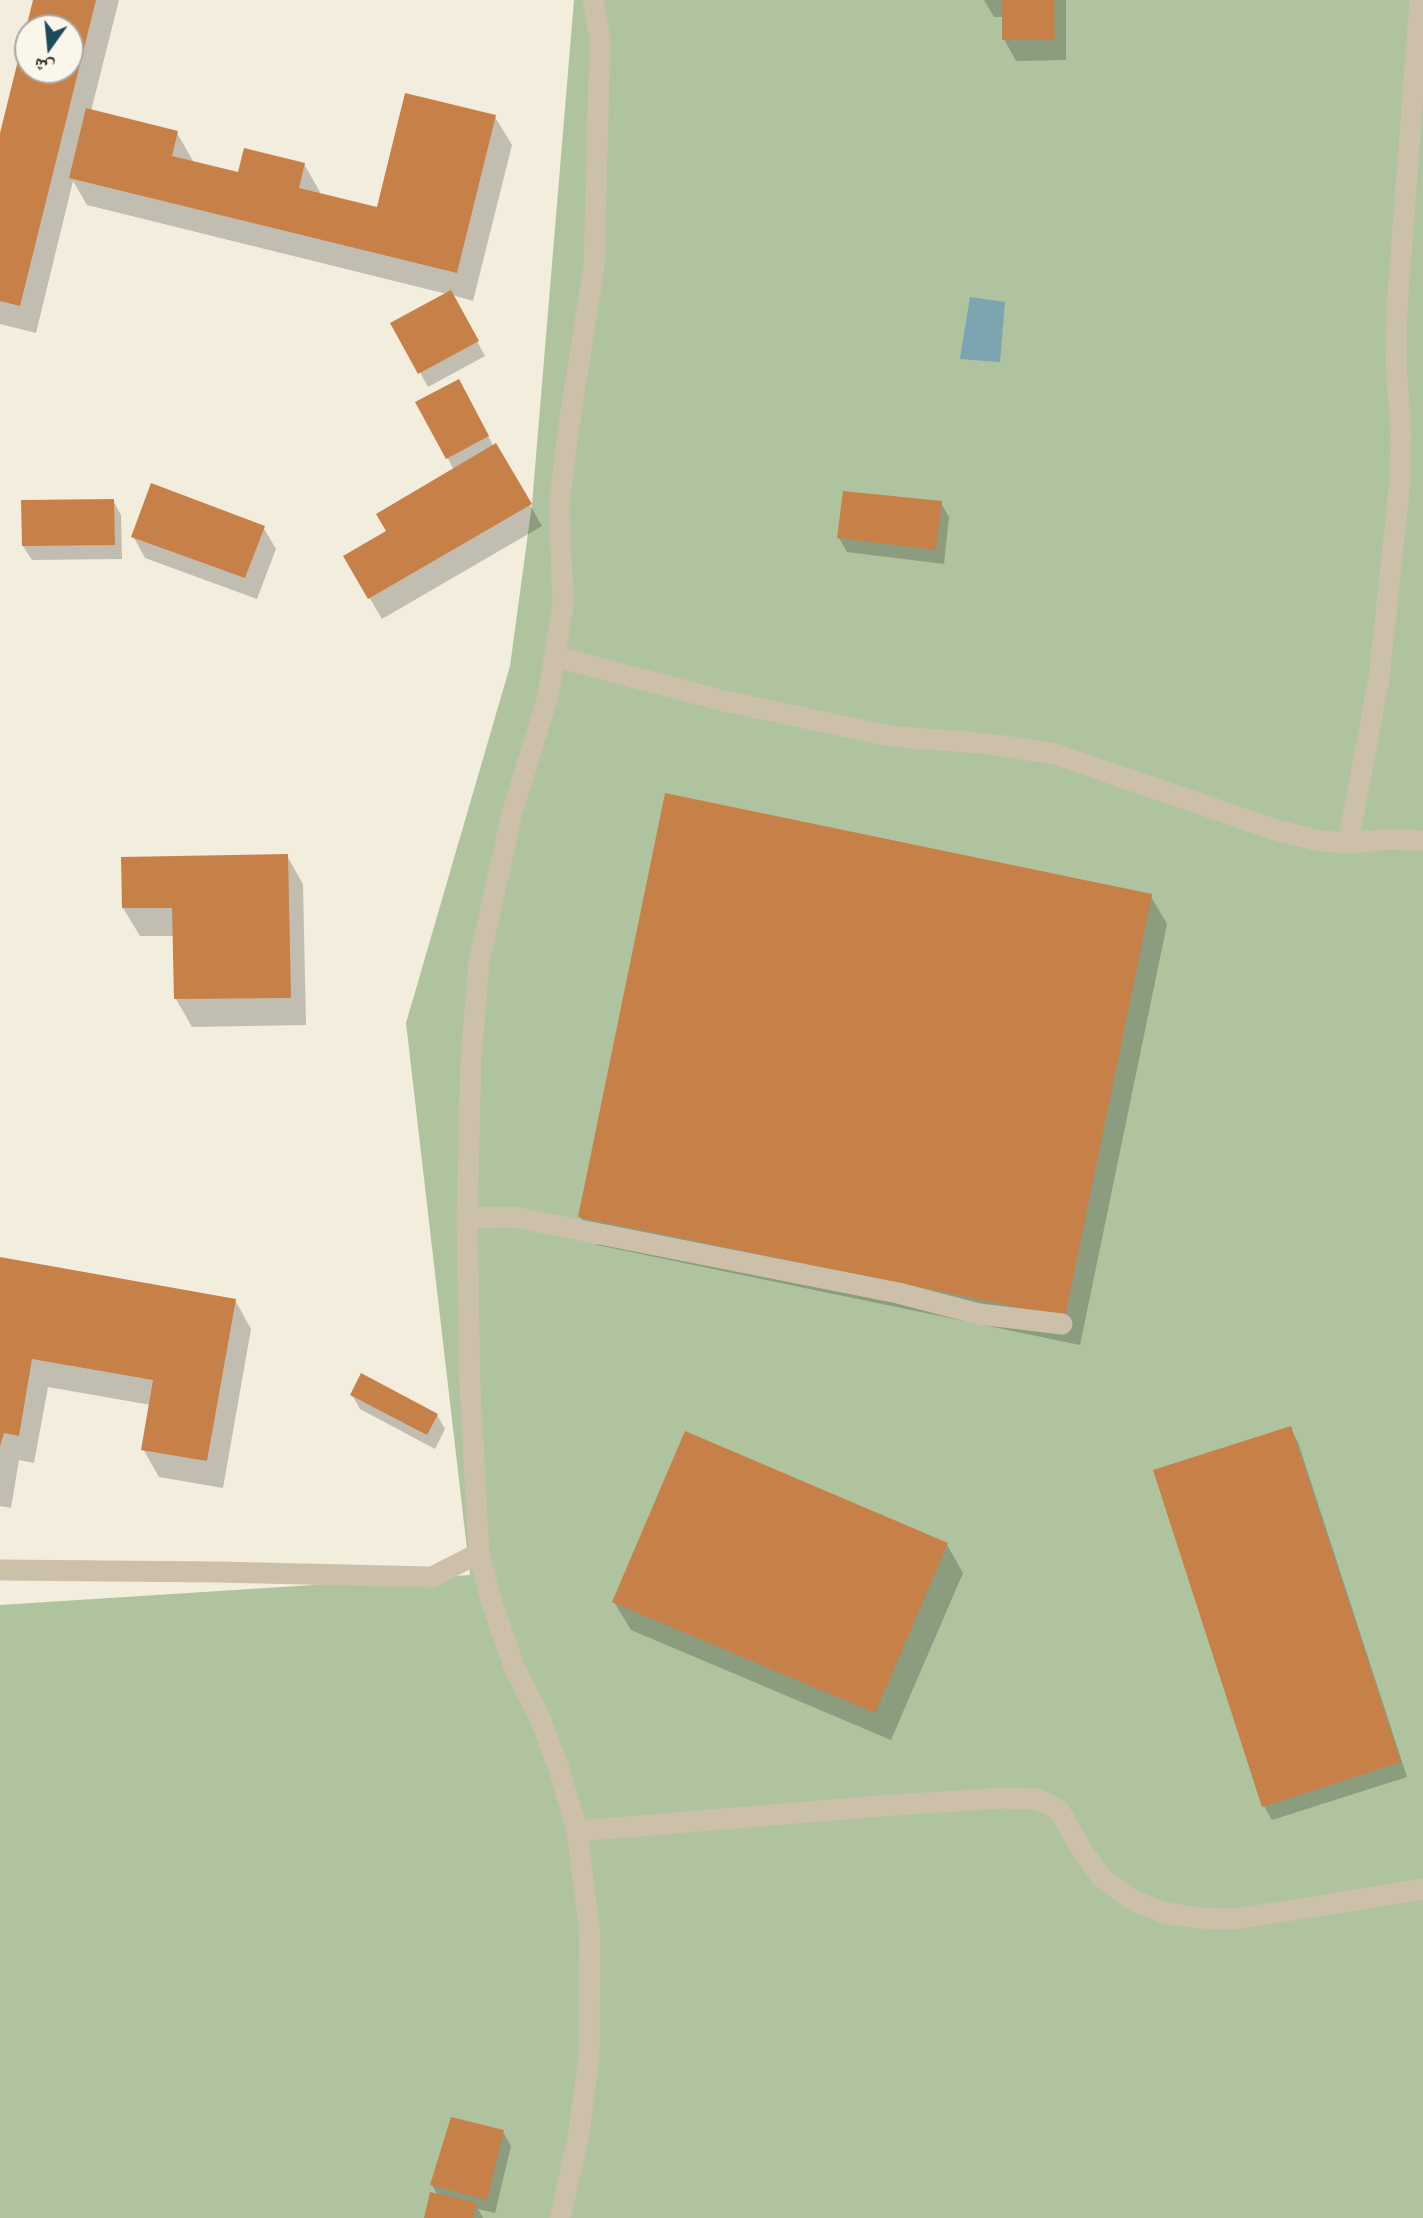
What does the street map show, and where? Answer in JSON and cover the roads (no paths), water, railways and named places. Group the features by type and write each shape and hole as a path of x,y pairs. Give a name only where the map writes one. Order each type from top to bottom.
{"street":[{"path":"560,2218 578,2139 590,2057 590,1934 577,1831 540,1718 514,1667 490,1597 479,1553 470,1387 467,1218 471,1058 480,962 512,813 548,696 563,605 559,505 594,266 600,40 593,0"},
{"path":"1348,843 1379,678 1397,527 1401,432 1396,362 1397,308 1420,0"},
{"path":"554,656 720,700 890,736 990,744 1055,754 1276,830 1320,841 1423,841"},
{"path":"467,1218 514,1217 898,1293 979,1314 1062,1324"},
{"path":"0,1570 432,1577 479,1553"},
{"path":"577,1831 880,1806 1003,1798 1038,1799 1059,1810 1101,1878 1134,1901 1165,1913 1198,1918 1236,1919 1423,1889"}],"water":[{"path":"970,297 1005,302 1000,362 960,359"}]}
